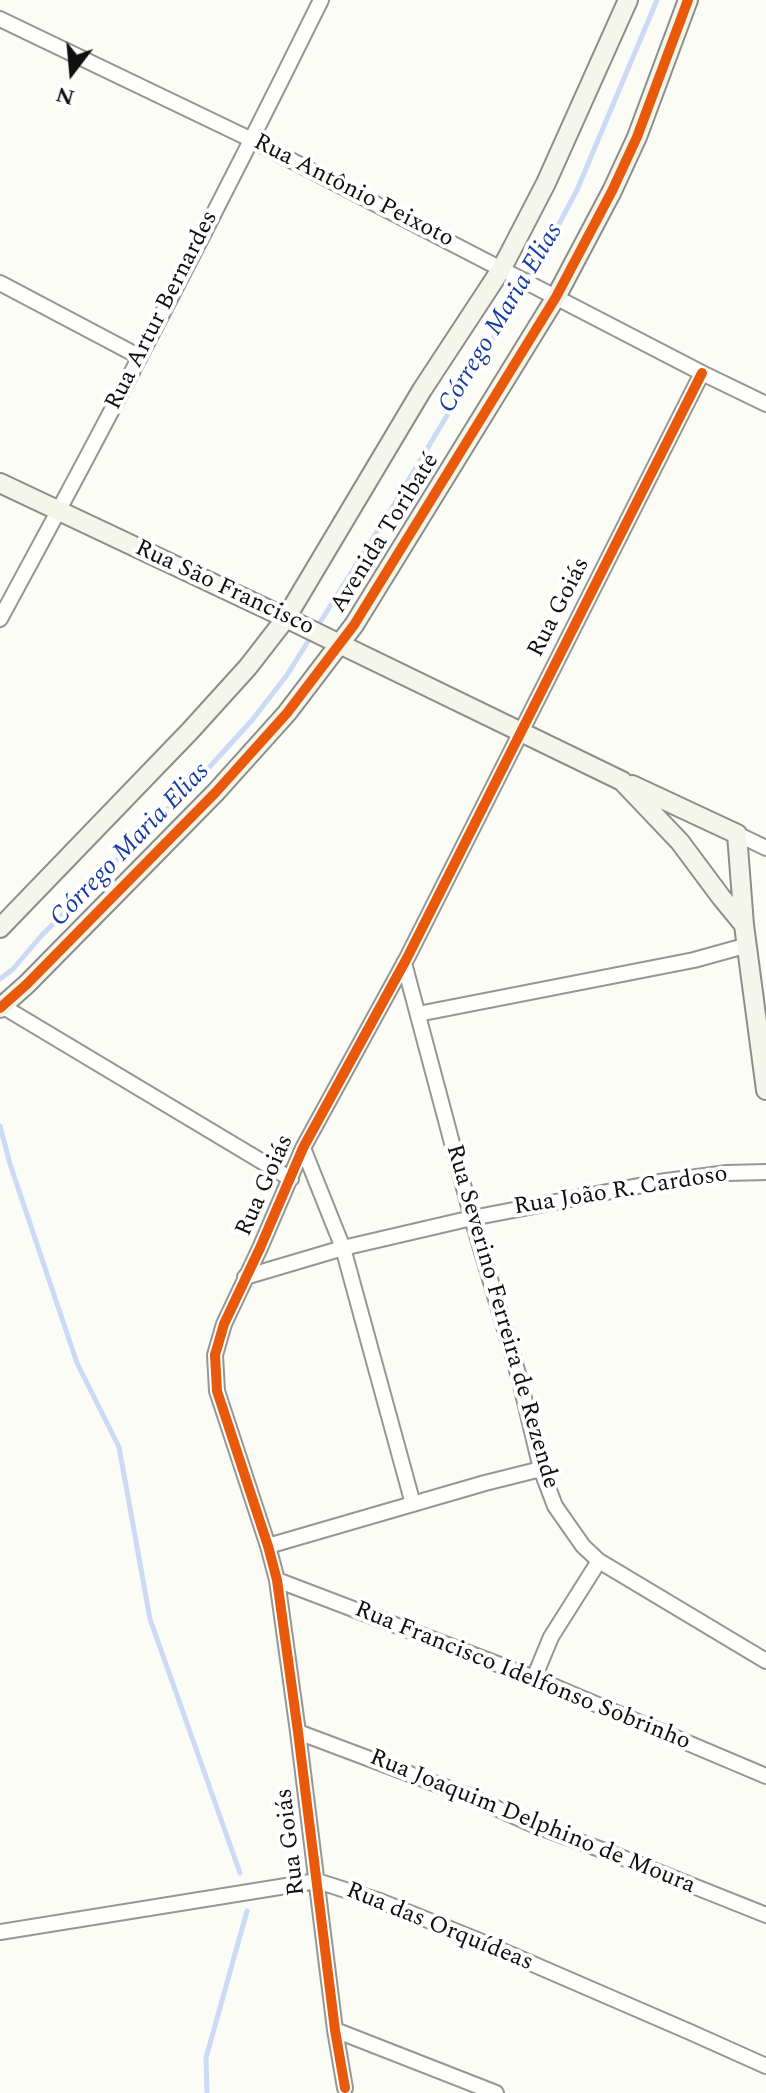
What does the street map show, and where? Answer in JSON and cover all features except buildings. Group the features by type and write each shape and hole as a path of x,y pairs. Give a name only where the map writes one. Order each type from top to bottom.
{"street":[{"name":"Rua Artur Bernardes","path":"0,619 140,357 321,0"},
{"name":"Avenida Toribaté","path":"0,928 292,620 422,390 507,270 628,0"},
{"name":"Avenida Toribaté","path":"1,1007 216,792 287,713 335,642 552,294 612,191 637,137 688,0"},
{"name":"Rua Antônio Peixoto","path":"0,19 252,140 766,404"},
{"path":"0,283 140,357"},
{"name":"Rua Goiás","path":"345,2088 277,1580 217,1391 215,1355 224,1324 303,1148 404,963 702,373"},
{"name":"Rua São Francisco","path":"0,483 292,620 622,781 680,842 744,925"},
{"path":"622,781 766,848"},
{"name":"Rua São Francisco","path":"737,834 744,925 766,1090"},
{"path":"418,1014 694,960 748,945"},
{"name":"Rua Severino Ferreira de Rezende","path":"404,963 472,1218 519,1377 541,1469 555,1506 583,1546 599,1561 766,1661"},
{"path":"1,1007 291,1179"},
{"path":"303,1148 343,1248 413,1504"},
{"name":"Rua João R. Cardoso","path":"245,1277 343,1248 472,1218 659,1182 727,1173 766,1172"},
{"path":"268,1546 541,1469"},
{"path":"534,1678 551,1637 599,1561"},
{"name":"Rua Francisco Idelfonso Sobrinho","path":"277,1580 534,1678 766,1776"},
{"name":"Rua Joaquim Delphino de Moura","path":"298,1732 471,1797 534,1825 766,1915"},
{"name":"Rua das Orquídeas","path":"0,1932 317,1881 380,1901 448,1928 766,2066"},
{"path":"335,2030 496,2093"}],"waterway":[{"name":"Córrego Maria Elias","path":"0,979 205,772 253,719 287,675 393,506 530,271 542,256 577,190 657,0"},
{"path":"0,1126 77,1363 119,1447 150,1619 240,1873"},
{"path":"207,2093 206,2058 247,1911"}],"cycle path":[{"path":"0,1008 216,792 287,713 354,625 556,297 637,137 688,0"},
{"path":"345,2088 277,1580 217,1391 215,1355 224,1324 303,1148 407,958 702,373"}]}
